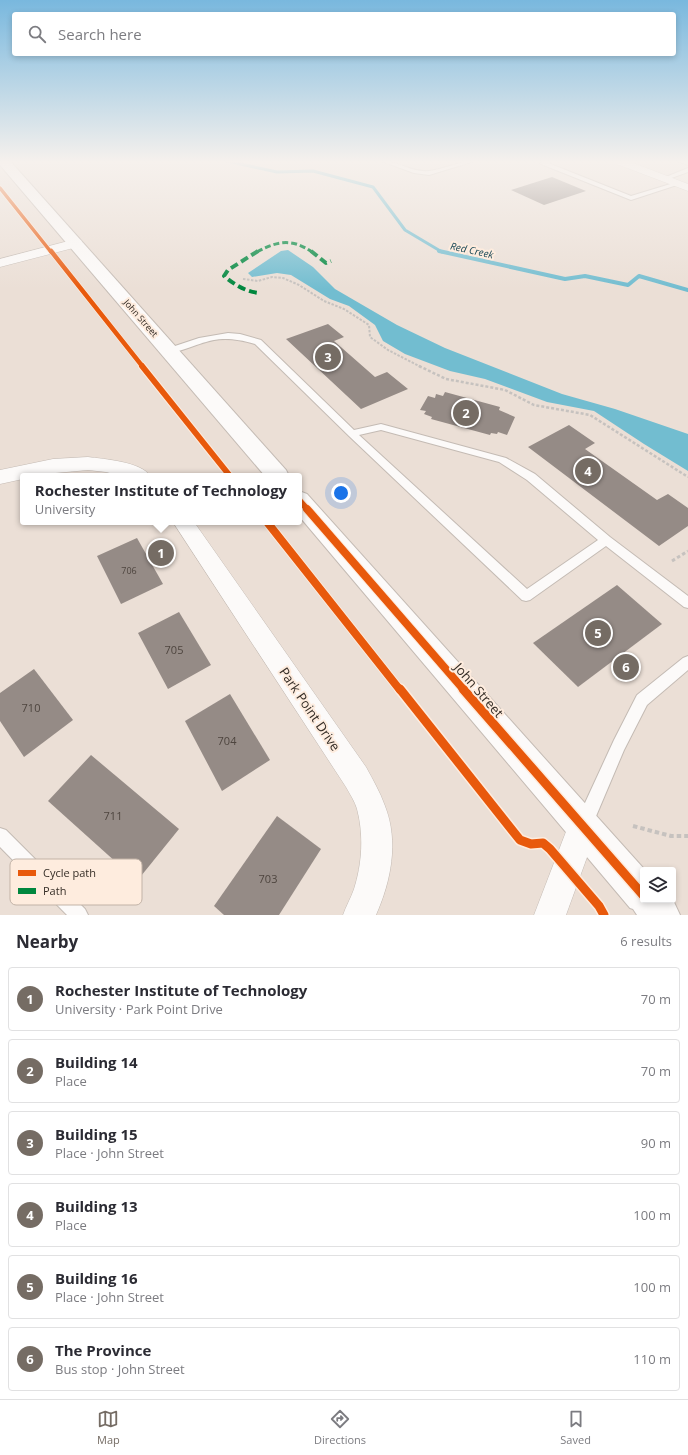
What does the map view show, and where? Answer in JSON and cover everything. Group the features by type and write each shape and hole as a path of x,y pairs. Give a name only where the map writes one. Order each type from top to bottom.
{"street":[{"name":"John Street","path":"41,204 275,473"},
{"path":"0,263 76,243"},
{"path":"0,477 54,465 79,463 107,464 134,473"},
{"name":"John Street","path":"302,503 640,892"},
{"name":"Park Point Drive","path":"185,525 356,777 371,809 378,844 373,880 359,915"},
{"path":"550,915 583,827"},
{"path":"651,903 661,915"}],"lane":[{"path":"169,350 203,339 228,335 238,336 258,342 352,434 526,596 606,540"},
{"path":"352,434 382,427 502,460 531,477 606,540 688,603"},
{"path":"583,827 619,744 642,700 688,662"},
{"path":"0,836 23,859"},
{"path":"69,905 79,915"}],"path":[{"path":"243,279 258,280 272,277 283,278 324,301 344,309 369,325 370,337 388,350 421,367 446,379 504,390 534,405 590,415 688,477"},
{"path":"672,561 688,551"},
{"path":"633,826 671,836 688,836"}],"water":[{"path":"288,250 313,267 335,289 397,325 445,348 562,394 615,409 688,434 688,471 594,411 547,402 485,379 450,371 405,354 383,341 375,325 349,306 330,299 291,275 277,273 252,277 248,273 281,251"}],"building":[{"path":"328,324 344,337 334,341 375,377 387,372 408,389 361,409 286,339"},
{"path":"445,392 500,407 499,410 515,417 507,435 498,432 497,434 491,433 490,435 431,419 432,417 424,414 426,411 420,410 428,396 435,398 436,394 443,396"},
{"path":"569,425 595,443 585,449 657,500 668,494 688,508 688,526 659,546 528,447"},
{"path":"137,538 163,584 121,604 97,556"},
{"path":"617,585 662,624 578,687 533,643"},
{"path":"179,612 211,665 168,689 138,633"},
{"path":"34,669 73,720 24,757 0,721 0,693"},
{"path":"230,694 270,760 222,791 185,721"},
{"path":"91,755 179,829 142,875 142,859 113,859 48,801"},
{"path":"277,816 321,849 279,915 224,915 214,906"}],"waterway":[{"name":"Red Creek","path":"385,204 405,230 441,251"},
{"name":"Red Creek","path":"441,251 565,279 585,276 628,285 639,276 688,290"}],"marked path":[{"path":"260,293 250,292 240,288 224,276 228,270 253,255 271,245 280,243 289,242 298,244 309,250 326,263 331,261"}],"cycle path":[{"path":"13,204 228,473"},
{"path":"302,503 640,892"},
{"path":"269,525 520,840 531,844 543,843 550,849 599,906 604,915"}],"place":[{"name":"Building 15","path":"328,357"},
{"name":"Building 14","path":"466,413"},
{"name":"Building 13","path":"588,471"},
{"name":"Rochester Institute of Technology","path":"161,553"},
{"name":"Building 16","path":"598,633"},
{"name":"The Province","path":"626,667"}]}
